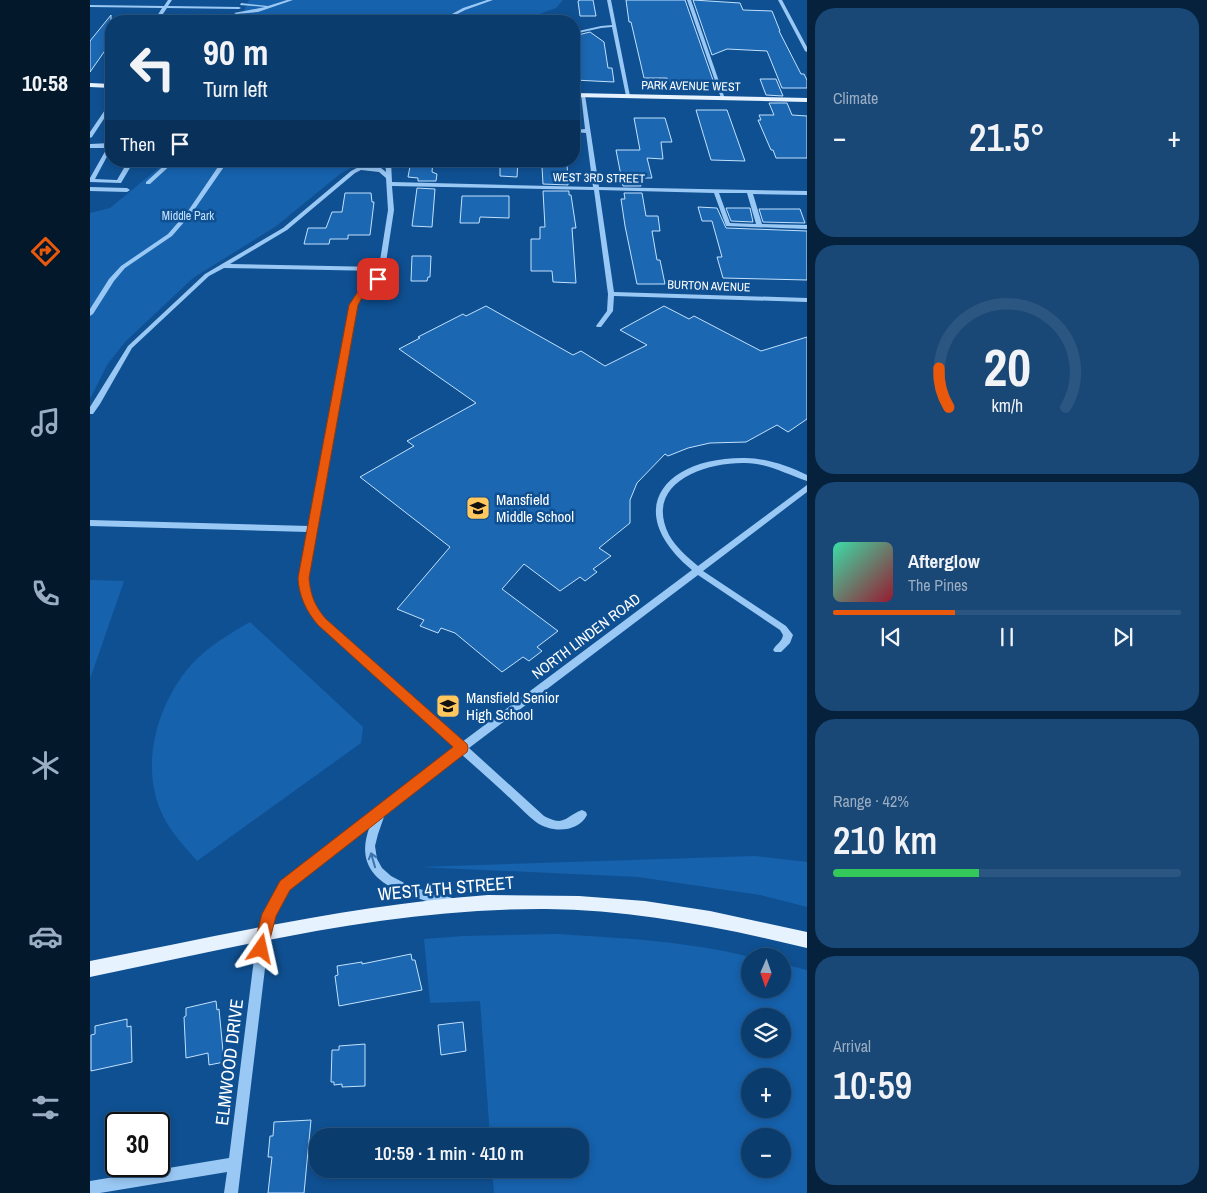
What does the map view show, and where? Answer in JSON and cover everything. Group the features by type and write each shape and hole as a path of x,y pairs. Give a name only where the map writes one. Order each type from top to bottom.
{"main road":[{"path":"90,85 105,86"},
{"name":"PARK AVENUE WEST","path":"583,95 807,100"},
{"name":"WEST 4TH STREET","path":"90,969 346,918 458,905 545,902 621,906 703,917 807,940"}],"street":[{"path":"94,10 102,0"},
{"path":"160,15 170,0"},
{"path":"240,6 248,13 274,7 291,0"},
{"path":"452,15 464,9 492,0"},
{"path":"609,0 628,96"},
{"path":"689,0 723,98"},
{"path":"780,0 807,52"},
{"path":"90,6 274,7"},
{"path":"580,32 614,26"},
{"path":"583,95 611,294 610,311 599,326"},
{"path":"90,136 105,114"},
{"path":"580,131 588,131"},
{"path":"90,146 105,146"},
{"path":"105,156 91,181 119,182 128,167"},
{"path":"148,182 165,167"},
{"path":"90,314 111,280 123,267 170,235 190,212 222,167"},
{"path":"90,412 104,394 121,358 130,347 200,281 295,222 357,170 363,167"},
{"path":"389,167 391,210 382,269 378,279 360,294 354,305 304,578 306,598 312,610 322,622 540,820 552,826 559,826 570,824 582,815"},
{"path":"357,170 369,168 381,170 390,181"},
{"name":"WEST 3RD STREET","path":"390,181 806,194"},
{"path":"90,189 127,190"},
{"path":"716,191 728,225 807,227"},
{"path":"749,191 760,226"},
{"path":"222,266 382,269"},
{"name":"BURTON AVENUE","path":"611,294 807,300"},
{"path":"778,650 787,641 788,635 783,628 698,571 673,548 659,522 661,497 677,478 701,465 719,461 747,460 782,466 807,478"},
{"name":"NORTH LINDEN ROAD","path":"263,935 269,914 285,886 462,748 807,488"},
{"path":"90,523 313,529"},
{"path":"380,812 370,844 371,860 377,871 388,883 458,905"},
{"name":"ELMWOOD DRIVE","path":"231,1193 263,935"},
{"path":"90,1188 234,1164"}],"green space":[{"path":"249,0 563,0 556,8 537,15 242,15"},
{"name":"Middle Park","path":"160,167 352,167 340,174 275,227 193,278 125,342 107,365 90,399 90,213 110,208"},
{"path":"90,580 124,581 90,679"},
{"path":"250,622 363,727 361,743 197,861 170,828 160,808 154,787 152,766 154,744 159,722 167,701 191,665 197,658 226,636"},
{"path":"755,856 807,862 807,907 760,895 638,877 418,867"},
{"path":"556,934 653,941 702,947 741,955 741,998 791,998 791,966 807,970 807,1193 494,1193 493,1178 589,1178 589,1128 489,1128 480,1001 430,1003 424,939 463,936"}],"building":[{"path":"593,0 596,16 580,16 578,1"},
{"path":"626,0 685,0 714,83 667,81 667,78 644,78 631,22 629,22"},
{"path":"693,0 740,3 743,10 772,11 779,31 801,74 804,74 807,80 807,88 782,88 767,51 727,49 712,55"},
{"path":"105,22 105,51 90,72 90,41"},
{"path":"590,32 604,42 608,68 612,68 614,82 580,80 580,34"},
{"path":"760,79 776,79 783,96 766,95"},
{"path":"769,103 787,103 792,115 807,116 807,158 776,158 758,120 761,120 759,115 774,115"},
{"path":"696,110 727,110 745,161 711,160"},
{"path":"634,118 665,118 672,142 661,142 663,159 647,158 652,178 639,178 641,186 623,186 616,150 640,150"},
{"path":"410,167 432,167 432,172 437,174 436,181 418,181 418,178 408,177"},
{"path":"500,167 518,167 517,177 500,176"},
{"path":"542,167 567,167 568,185 543,184"},
{"path":"417,188 435,189 432,227 412,226"},
{"path":"543,191 569,191 569,195 571,195 576,228 572,228 576,283 553,282 552,271 531,271 531,239 540,239 540,227 545,227"},
{"path":"345,193 371,193 372,202 374,202 370,235 348,235 348,239 330,239 329,244 304,244 308,228 326,228 332,212 342,212"},
{"path":"624,193 642,193 646,216 658,216 660,231 652,231 657,260 660,260 665,284 637,284 621,199 625,199"},
{"path":"462,196 509,196 509,218 480,217 479,223 460,223"},
{"path":"698,207 717,208 726,228 807,231 807,280 723,278 717,257 722,257 712,221 702,221"},
{"path":"726,208 750,208 753,222 731,221"},
{"path":"759,209 800,209 805,223 763,222"},
{"path":"412,256 431,256 430,277 428,277 427,281 411,281"},
{"path":"486,306 573,355 581,351 605,366 647,345 620,330 664,306 689,319 694,316 761,351 807,337 807,419 788,432 777,425 746,442 710,443 688,448 668,456 665,454 637,483 630,500 630,523 599,548 611,556 593,569 597,572 585,581 580,577 560,591 524,564 502,589 558,631 537,647 542,651 529,661 523,657 502,672 455,633 441,628 438,633 420,626 424,620 397,609 450,547 360,477 414,446 407,441 476,403 399,349 463,314 466,316"},
{"path":"411,954 412,960 415,960 422,990 339,1006 335,976 338,975 337,966 362,962 362,964"},
{"path":"216,1001 217,1010 219,1009 224,1062 209,1065 208,1053 186,1058 184,1017 186,1016 186,1008"},
{"path":"127,1019 127,1027 131,1026 132,1062 91,1071 91,1035 95,1034 95,1026"},
{"path":"463,1022 466,1051 441,1055 438,1025"},
{"path":"365,1044 365,1086 342,1087 342,1084 334,1085 334,1082 331,1082 332,1050 339,1050 339,1046"},
{"path":"311,1120 304,1193 268,1193 272,1157 268,1157 270,1136 273,1136 274,1122"}],"place":[{"name":"Mansfield Middle School","path":"478,508"},
{"name":"Mansfield Senior High School","path":"448,706"}],"route":[{"path":"261,949 269,914 285,886 462,748 322,622 312,610 306,598 304,588 304,578 354,305 360,294 378,279"}]}
